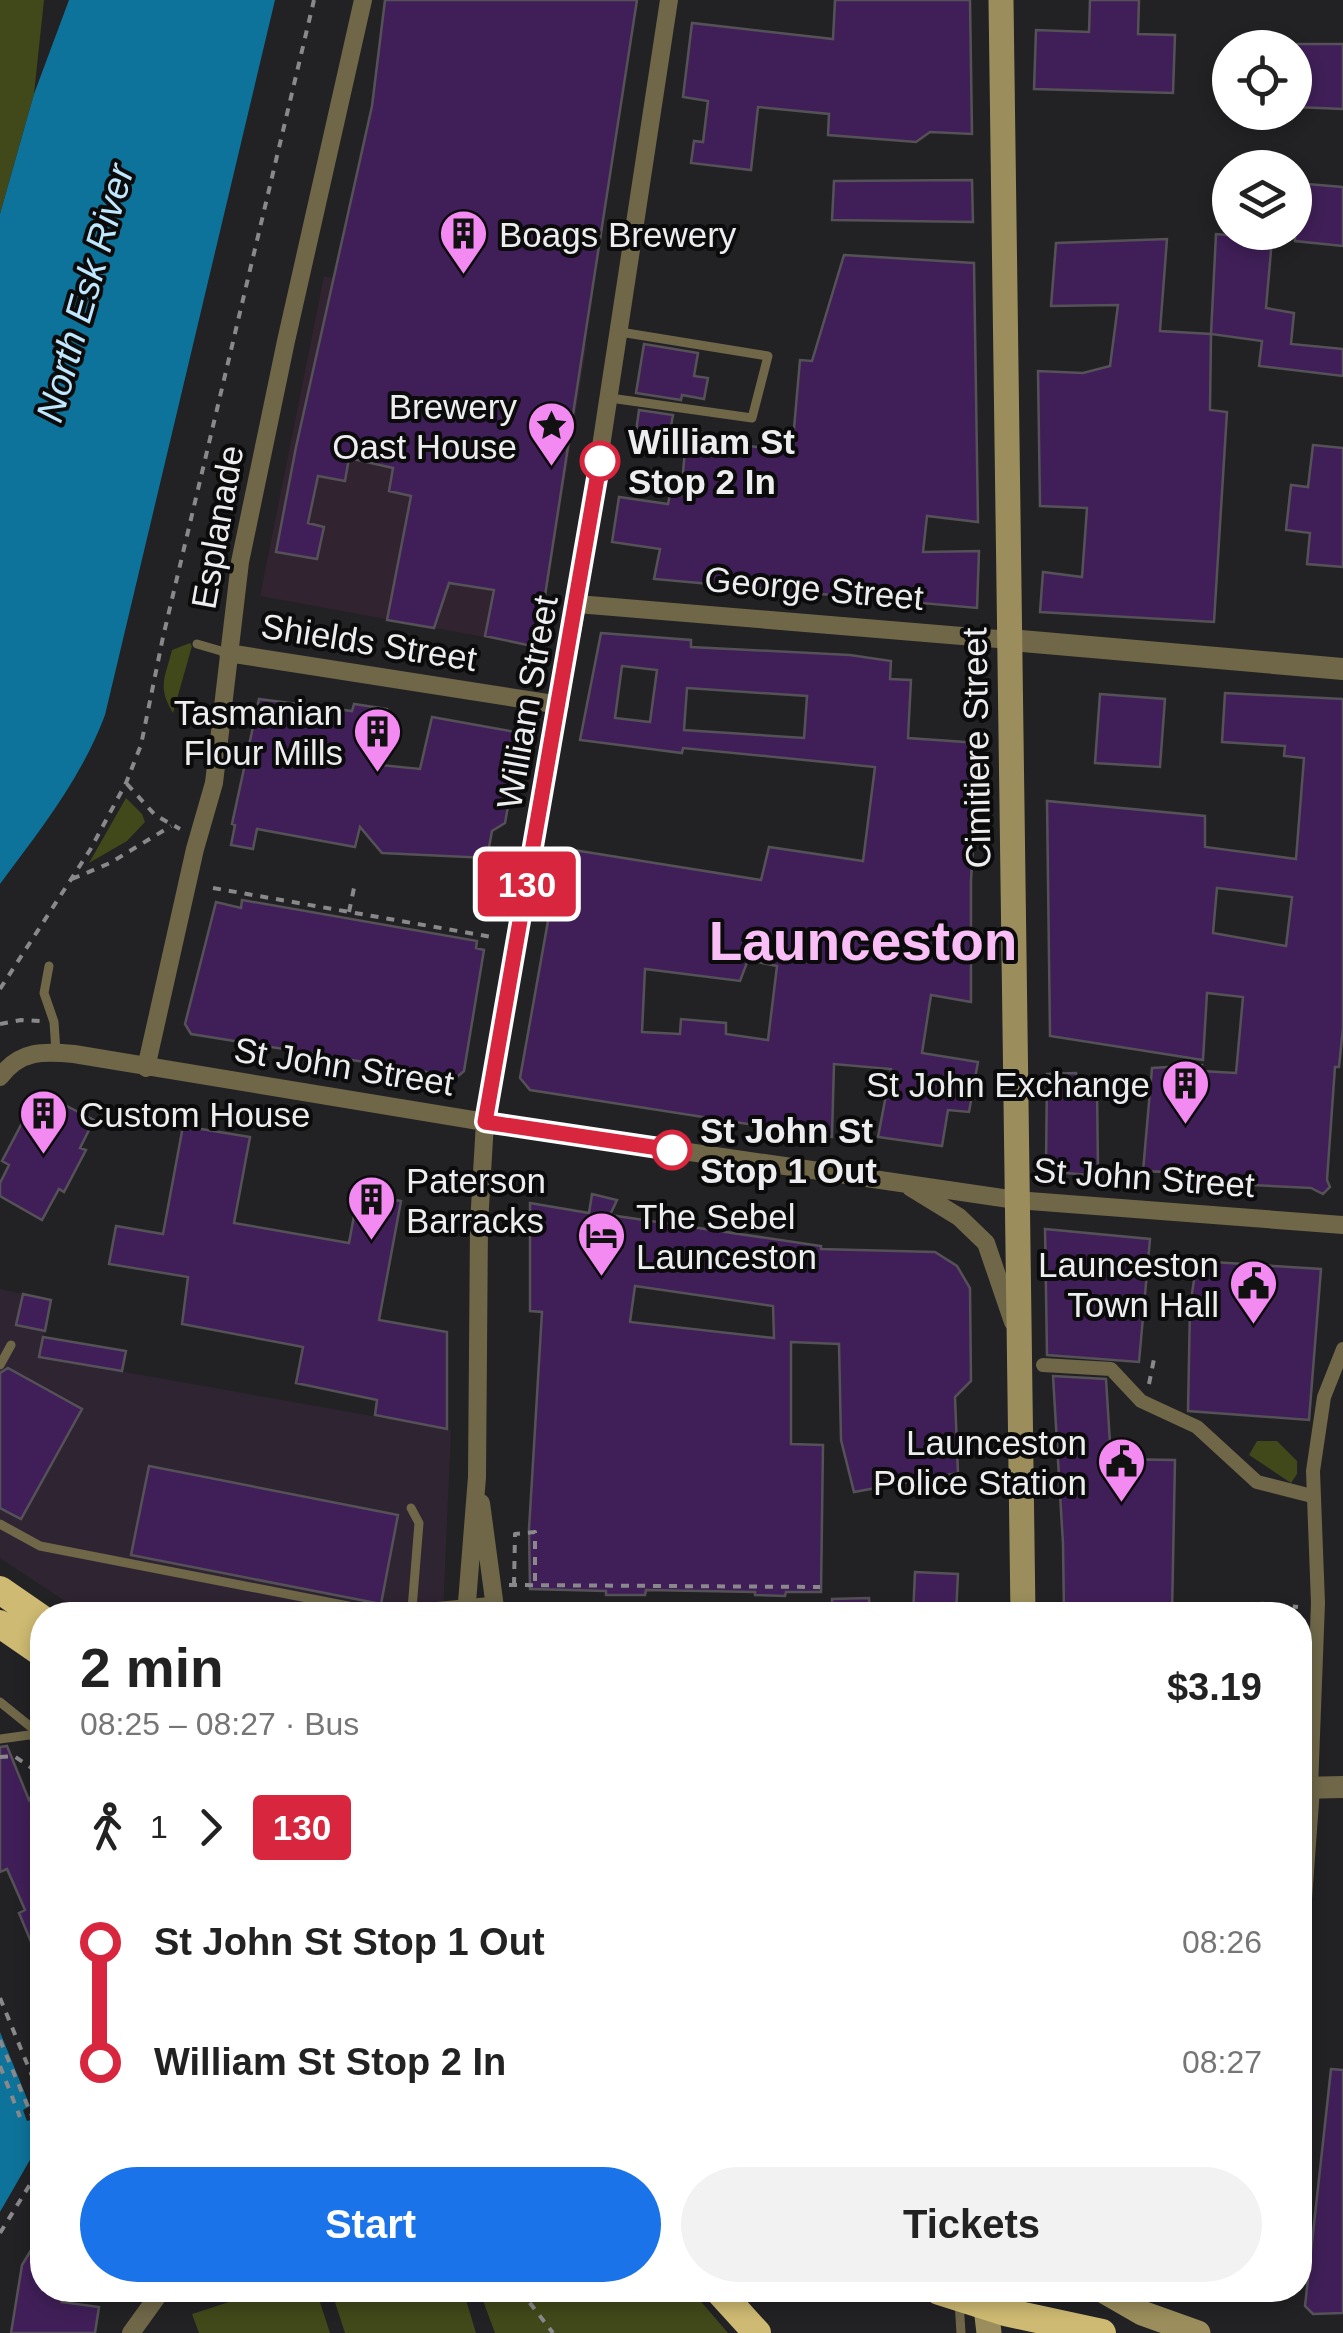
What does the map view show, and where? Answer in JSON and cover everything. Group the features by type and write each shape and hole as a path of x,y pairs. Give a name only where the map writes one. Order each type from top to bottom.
{"highway":[{"path":"0,1590 30,1611"},
{"path":"0,1624 30,1645"},
{"path":"729,2302 756,2333"},
{"path":"974,2302 1102,2333"}],"main road":[{"name":"Cimitiere Street","path":"1001,0 1023,1602"},
{"path":"985,2302 989,2333"},
{"path":"1123,2302 1198,2333"}],"street":[{"name":"Esplanade","path":"146,1068 220,749 240,562 363,0"},
{"name":"William Street","path":"468,1602 478,1477 479,1224 485,1122 577,604 669,0"},
{"name":"George Street","path":"577,604 1343,669"},
{"name":"Shields Street","path":"228,653 560,705"},
{"name":"St John Street","path":"0,1076 20,1056 56,1052 485,1122 1016,1200 1343,1225"},
{"path":"904,1184 958,1217 986,1242 1020,1347"},
{"path":"1312,1699 1318,1610 1312,1496 1324,1397 1343,1348"},
{"path":"1043,1364 1112,1369 1145,1403 1196,1427 1257,1482 1312,1496"},
{"name":"William Street","path":"478,1477 498,1601"},
{"path":"1312,1788 1343,1787"},
{"path":"131,2333 153,2302"}],"lane":[{"path":"610,398 752,418 768,356 620,332"},
{"path":"197,644 228,653"},
{"path":"49,966 44,993 54,1022 56,1052"},
{"path":"0,1365 11,1345"},
{"path":"410,1508 419,1524 413,1602"},
{"path":"0,1524 40,1546 328,1602"},
{"path":"0,1702 30,1727"},
{"path":"0,1738 30,1735"},
{"path":"957,2302 961,2333"}],"path":[{"path":"0,988 72,879 126,783 141,745 314,0"},
{"path":"126,783 155,815 171,826 199,834"},
{"path":"72,879 110,863 171,826"},
{"path":"213,888 492,936"},
{"path":"349,912 354,888"},
{"path":"0,1024 43,1021"},
{"path":"1145,1403 1154,1359"},
{"path":"498,1601 514,1585 515,1534 535,1532 535,1586"},
{"path":"514,1585 820,1587"},
{"path":"1312,1609 1318,1610"},
{"path":"0,1757 14,1756 30,1767"},
{"path":"0,1998 30,2071"},
{"path":"0,2040 30,2114"},
{"path":"0,2066 20,2117"},
{"path":"0,2086 7,2084"},
{"path":"0,2233 30,2185"},
{"path":"529,2302 553,2333"}],"shaded area":[{"path":"324,276 587,344 538,647 260,596"},
{"path":"0,1289 51,1300 40,1357 451,1430 444,1602 66,1602 0,1558"}],"green space":[{"path":"0,0 44,0 34,94 0,214"},
{"path":"190,643 173,713 165,696 165,675 172,650"},
{"path":"126,798 145,822 127,841 89,863"},
{"path":"1257,1441 1277,1441 1297,1461 1297,1474 1291,1483 1249,1455"},
{"path":"229,2302 320,2302 330,2333 199,2333 192,2314"},
{"path":"335,2302 467,2302 476,2333 345,2333"},
{"path":"483,2302 701,2302 728,2333 495,2333"}],"water":[{"name":"North Esk River","path":"69,0 275,0 105,715 72,782 0,884 0,214 34,94"},
{"path":"0,2032 30,2106 23,2110 30,2120 30,2160 0,2212"}],"building":[{"name":"Boags Brewery","path":"385,0 637,0 538,641 532,646 485,636 494,590 449,583 434,628 387,620 411,496 389,491 393,468 349,458 345,481 318,476 308,523 324,527 317,559 276,552 372,106"},
{"path":"835,0 970,0 972,134 930,132 916,142 828,135 829,114 758,107 751,170 691,163 694,141 703,142 708,101 683,97 692,23 833,39"},
{"path":"1090,0 1139,0 1138,34 1175,35 1173,93 1034,89 1036,30 1089,32"},
{"path":"1312,44 1343,44 1343,109 1312,108"},
{"path":"972,180 973,222 832,220 834,181"},
{"path":"1312,184 1343,187 1343,246 1312,243"},
{"path":"1167,239 1160,331 1211,334 1210,410 1227,412 1214,622 1040,612 1043,572 1082,577 1087,508 1040,506 1038,371 1083,373 1110,366 1118,305 1051,306 1056,243"},
{"path":"1215,250 1271,250 1266,308 1294,313 1291,344 1343,349 1343,376 1259,366 1262,341 1211,334"},
{"path":"844,255 974,263 978,522 927,516 923,552 979,551 977,608 654,579 660,549 612,542 619,497 668,504 670,494 681,495 686,439 792,451 800,360 812,361"},
{"path":"644,344 698,353 694,376 708,378 704,399 682,395 681,400 636,393"},
{"path":"639,410 673,415 669,437 636,432"},
{"path":"1313,445 1343,448 1343,567 1307,564 1310,533 1286,530 1291,485 1308,487"},
{"path":"601,633 691,640 691,647 850,655 891,661 890,679 911,680 908,738 979,743 971,881 971,1002 931,995 922,1053 978,1062 969,1112 948,1110 942,1146 878,1137 891,1069 834,1064 832,1137 530,1090 520,1078 561,848 761,880 769,847 863,861 875,767 683,748 682,753 580,740","holes":["622,666 657,670 650,722 615,718","687,688 807,696 804,738 684,730","748,960 777,966 768,1040 726,1034 726,1023 681,1019 680,1034 642,1032 645,969 740,981"]},
{"path":"1225,693 1343,699 1343,1028 1339,1067 1335,1067 1327,1180 1330,1187 1323,1194 1311,1188 1188,1182 1190,1173 1143,1171 1152,1068 1202,1065 1202,1071 1236,1073 1243,997 1207,993 1203,1060 1050,1036 1047,801 1205,816 1205,847 1296,859 1304,758 1284,756 1285,746 1222,742","holes":["1217,888 1292,897 1286,946 1213,933"]},
{"path":"1100,694 1165,699 1160,767 1095,763"},
{"name":"Tasmanian Flour Mills","path":"259,699 352,711 354,704 387,709 380,765 420,769 432,717 521,733 505,823 492,831 487,858 382,853 360,827 355,847 257,829 253,849 231,845"},
{"path":"242,900 477,941 476,948 484,950 464,1071 457,1077 191,1034 185,1024 216,902 241,908"},
{"path":"1076,1073 1078,1088 1097,1088 1098,1168 1090,1175 1053,1172 1046,1165 1047,1074"},
{"name":"Custom House","path":"47,1096 94,1120 80,1148 86,1150 64,1192 59,1189 42,1220 0,1196 0,1183 9,1165 2,1161 22,1123 31,1127"},
{"path":"183,1126 250,1137 234,1223 349,1243 358,1194 401,1201 379,1320 447,1332 447,1429 375,1415 377,1400 296,1383 303,1347 182,1324 188,1277 109,1264 116,1226 163,1234"},
{"path":"592,1194 617,1200 610,1215 821,1249 935,1252 957,1266 970,1288 971,1381 955,1397 958,1473 854,1492 841,1440 839,1344 791,1342 791,1444 823,1445 821,1592 786,1592 785,1596 646,1590 645,1595 606,1595 606,1591 530,1589 529,1529 542,1312 530,1311 530,1203 589,1213","holes":["635,1286 773,1306 774,1338 630,1322"]},
{"path":"1045,1229 1150,1239 1139,1362 1047,1355"},
{"name":"Launceston Town Hall","path":"1197,1261 1321,1269 1309,1420 1188,1411 1190,1306"},
{"path":"23,1294 51,1300 45,1331 16,1325"},
{"path":"43,1337 126,1351 122,1371 39,1357"},
{"path":"8,1368 82,1409 21,1519 0,1508 0,1373"},
{"path":"1053,1376 1106,1379 1111,1459 1175,1460 1172,1602 1064,1602"},
{"path":"149,1466 398,1515 381,1602 131,1555"},
{"path":"915,1572 958,1574 957,1602 914,1602"},
{"path":"869,1598 869,1602 832,1602"},
{"path":"7,1746 30,1798 30,1939 19,1913 25,1910 7,1869 0,1872 0,1747"},
{"path":"1331,2069 1343,2070 1343,2313 1313,2314 1305,2306 1305,2302 1312,2302 1312,2242"},
{"path":"30,2252 30,2302 99,2307 95,2333 11,2333 22,2265"}],"bus line":[{"name":"130","path":"600,461 485,1122 672,1150"}],"place":[{"name":"Boags Brewery","path":"464,276"},
{"name":"William St Stop 2 In","path":"600,461"},
{"name":"Brewery Oast House","path":"552,468"},
{"name":"Tasmanian Flour Mills","path":"378,774"},
{"name":"St John Exchange","path":"1185,1126"},
{"name":"St John St Stop 1 Out","path":"672,1150"},
{"name":"Custom House","path":"44,1156"},
{"name":"Paterson Barracks","path":"371,1242"},
{"name":"The Sebel Launceston","path":"601,1278"},
{"name":"Launceston Town Hall","path":"1254,1326"},
{"name":"Launceston Police Station","path":"1122,1504"}],"district":[{"name":"Launceston","path":"863,941"}]}
